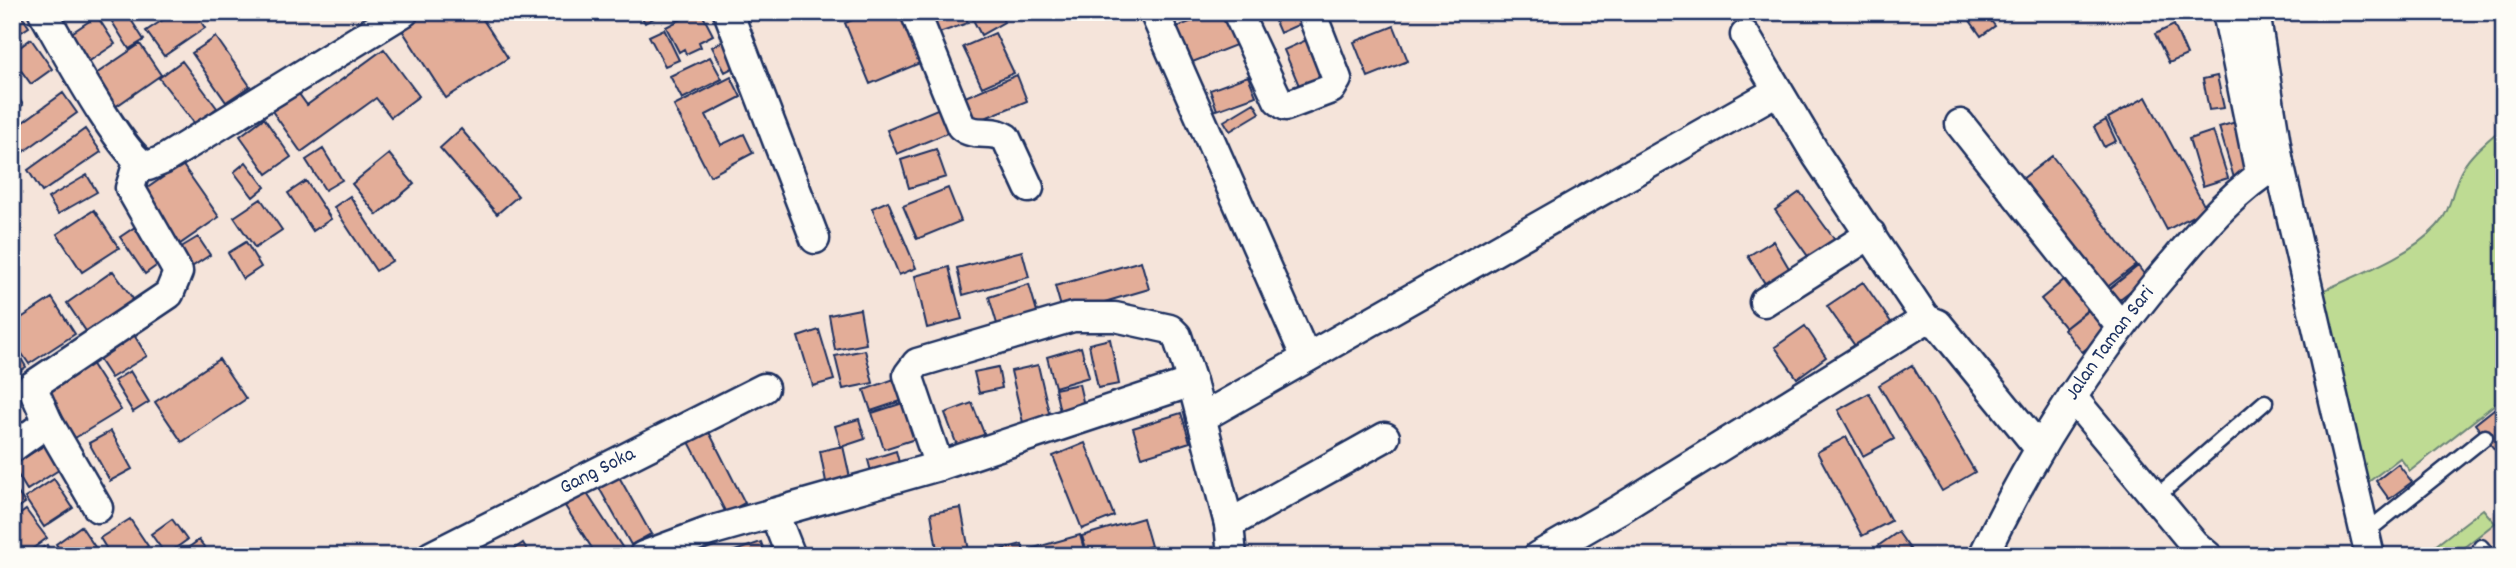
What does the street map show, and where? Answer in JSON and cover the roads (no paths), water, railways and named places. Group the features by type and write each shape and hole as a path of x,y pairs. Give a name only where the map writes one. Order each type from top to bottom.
{"street":[{"path":"43,12 114,130 138,162 148,166 163,160 372,20 404,12"},
{"path":"728,12 815,239"},
{"path":"915,12 961,126 968,132 997,133 1006,138 1029,187"},
{"path":"1154,12 1306,358"},
{"path":"1237,12 1278,100 1282,105 1290,106 1331,89 1337,79 1311,12"},
{"path":"2227,12 2367,545"},
{"path":"2255,12 2270,169"},
{"path":"1745,36 1816,156 1871,233 1926,319 1938,324 2039,448"},
{"path":"1201,418 1777,91"},
{"path":"1960,124 2120,327"},
{"path":"98,508 33,392 36,382 169,295 176,281 178,272 131,188 138,162"},
{"name":"Jalan Taman Sari","path":"1983,556 2039,448 2120,327 2222,206 2270,169"},
{"path":"1764,302 1871,233"},
{"path":"939,466 908,375 913,366 923,360 1063,319 1115,317 1170,329 1177,336 1192,382 1229,524 1232,556"},
{"path":"1538,556 1926,319"},
{"path":"643,556 674,543 939,466 1192,382"},
{"name":"Gang Soka","path":"431,556 764,388"},
{"path":"2072,397 2194,544 2208,556"},
{"path":"12,448 48,422"},
{"path":"1229,524 1385,437"},
{"path":"774,513 791,556"}],"lane":[{"path":"2155,498 2264,402"},
{"path":"2367,545 2485,437"}]}
